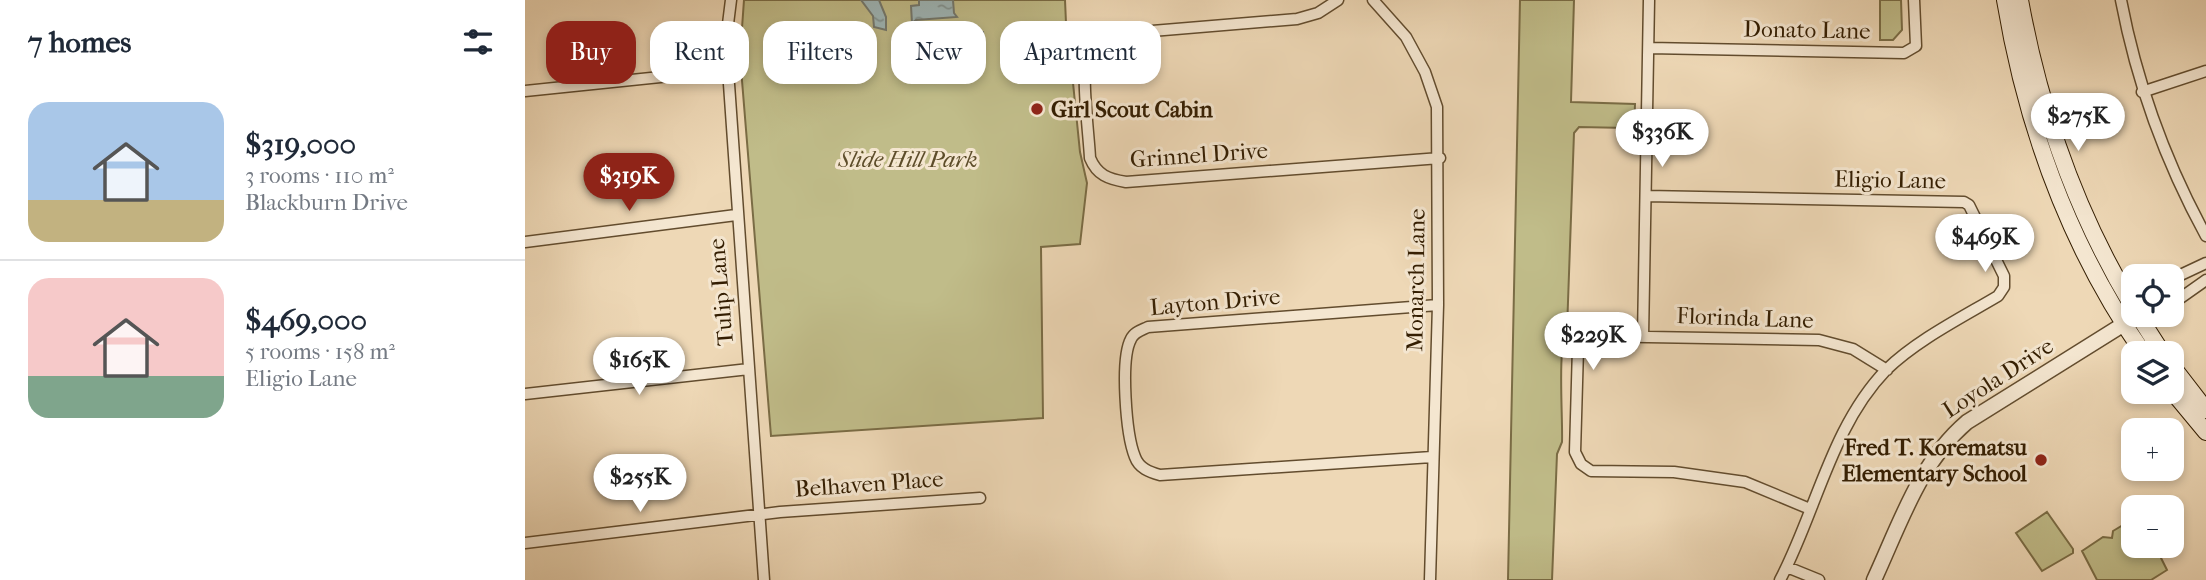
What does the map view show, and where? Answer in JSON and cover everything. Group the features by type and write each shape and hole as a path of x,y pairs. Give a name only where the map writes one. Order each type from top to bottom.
{"main road":[{"path":"2005,0 2021,82 2048,172 2081,247 2121,320"},
{"path":"2020,0 2037,80 2063,167 2097,243 2121,286"},
{"path":"2184,382 2206,410"},
{"path":"2183,404 2206,432"}],"street":[{"name":"Tulip Lane","path":"730,21 731,0"},
{"name":"Grinnel Drive","path":"1338,0 1318,13 1297,19 1104,35 1095,40 1089,48 1085,66 1090,158 1094,169 1103,176 1126,182 1440,158"},
{"name":"Monarch Lane","path":"1373,0 1406,37 1426,72 1437,107 1440,158 1430,580"},
{"path":"1643,337 1650,0"},
{"name":"Donato Lane","path":"1649,48 1904,52 1916,47 1914,0"},
{"path":"2121,0 2142,92 2160,141 2206,236"},
{"path":"2142,92 2206,71"},
{"path":"525,91 650,78"},
{"name":"Tulip Lane","path":"729,84 764,580"},
{"name":"Eligio Lane","path":"1646,196 1964,202 1969,205 2004,276 2004,287 1998,296 1938,332 1887,370 1849,422 1780,580"},
{"path":"525,242 736,215"},
{"path":"2184,273 2206,263"},
{"path":"2184,296 2206,280"},
{"name":"Layton Drive","path":"1432,457 1160,475 1146,471 1135,458 1129,429 1126,351 1133,335 1148,327 1437,305"},
{"name":"Loyola Drive","path":"1874,580 1925,470 1944,442 1967,422 2121,327"},
{"name":"Florinda Lane","path":"1810,509 1745,481 1674,472 1591,471 1581,464 1575,452 1578,348 1583,339 1590,336 1819,340 1853,349 1887,370"},
{"path":"525,394 749,369"},
{"name":"Belhaven Place","path":"525,543 760,515 980,498"},
{"path":"1787,567 1819,580"}],"green space":[{"name":"Slide Hill Park","path":"744,0 1065,0 1066,21 1000,21 1000,84 1073,84 1080,152 1087,183 1080,244 1041,247 1043,418 771,436 742,84 749,84 749,21 742,21"},
{"path":"1520,0 1574,0 1571,102 1635,104 1634,131 1628,128 1579,127 1574,133 1567,330 1561,366 1562,442 1557,454 1552,580 1508,580"},
{"path":"1880,0 1901,0 1902,30 1893,40 1880,40"},
{"path":"2047,512 2073,549 2073,553 2042,571 2016,533"},
{"path":"2121,526 2121,558 2161,558 2167,570 2151,580 2097,580 2082,551 2103,537 2112,538 2113,531"}],"water":[{"path":"861,0 879,0 886,17 886,30 877,28 877,21 873,21 873,16"},
{"path":"919,0 953,0 957,17 912,21 911,6 919,5"}],"place":[{"name":"Girl Scout Cabin","path":"1037,109"},
{"name":"Fred T. Korematsu Elementary School","path":"2041,460"}]}
